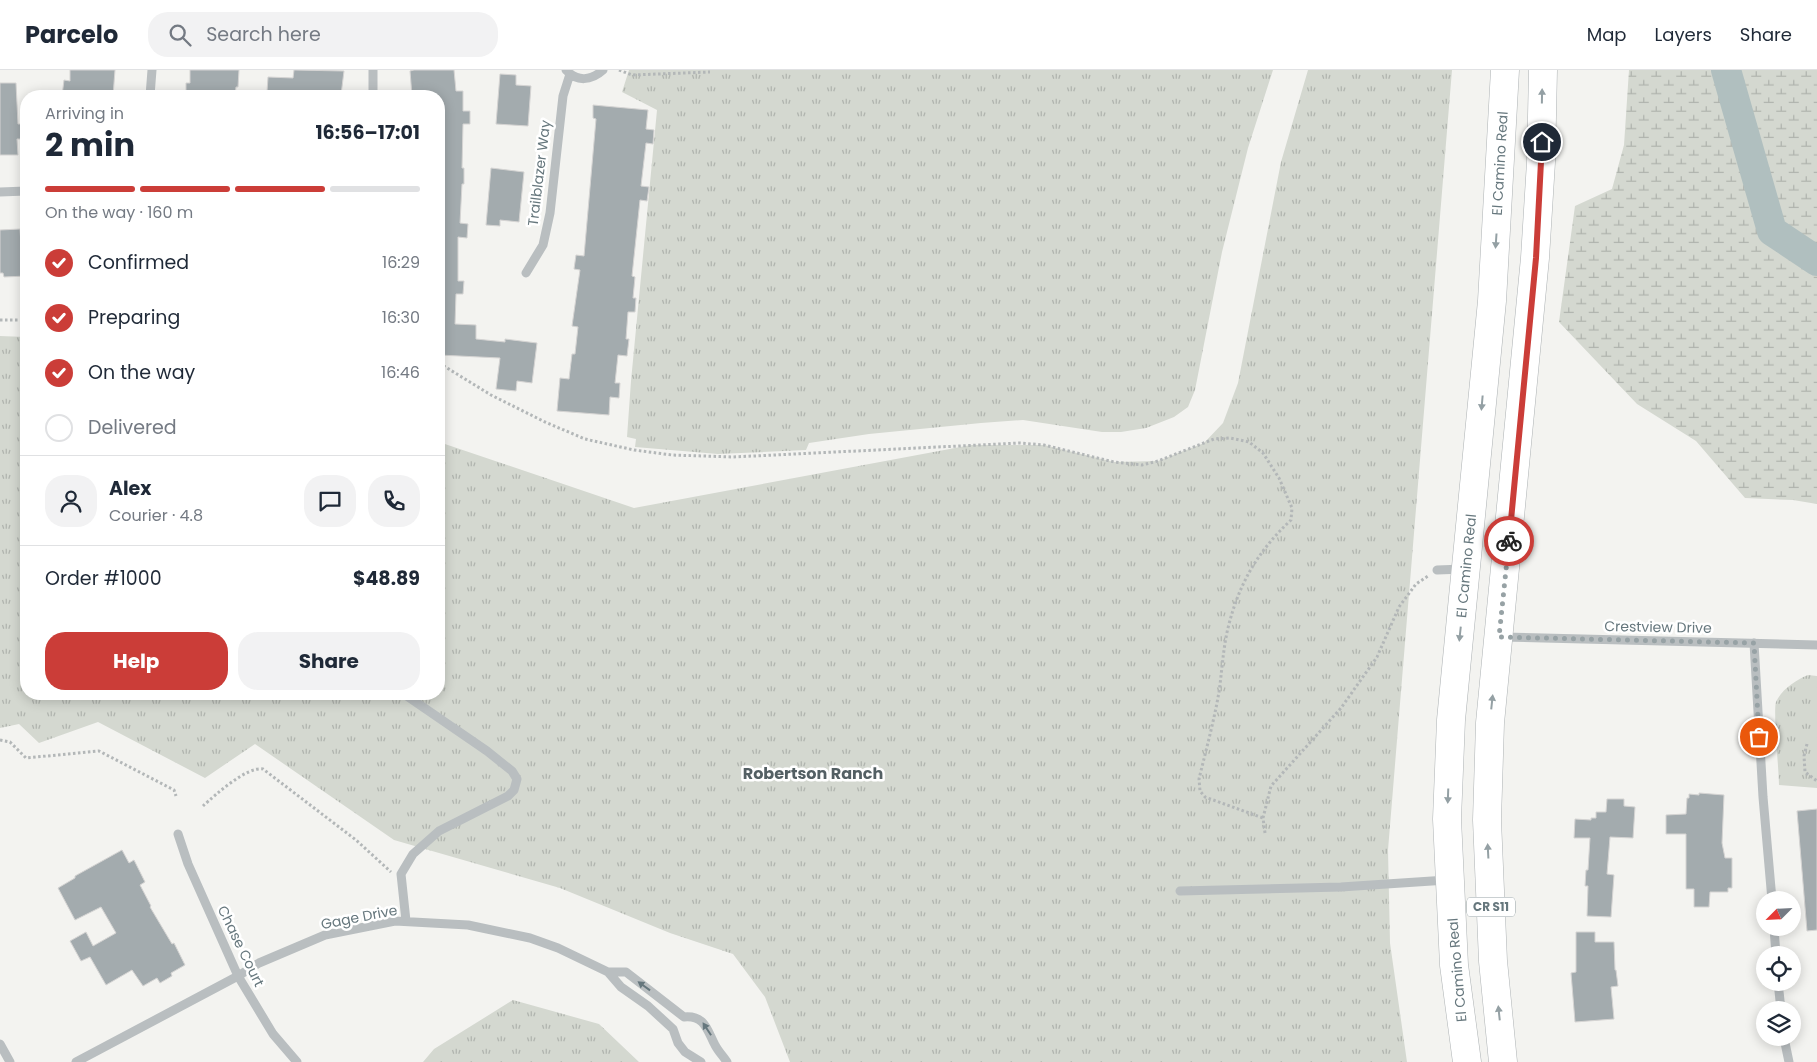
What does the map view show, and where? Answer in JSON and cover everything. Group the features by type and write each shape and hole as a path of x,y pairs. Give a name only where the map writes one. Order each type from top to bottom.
{"main road":[{"name":"El Camino Real","path":"1467,1062 1454,965 1447,820 1451,720 1492,301 1505,70"},
{"name":"CR S11","path":"1503,1062 1493,961 1487,820 1490,723 1537,242 1543,70"}],"street":[{"path":"150,90 152,70"},
{"path":"373,70 373,90"},
{"path":"568,72 584,79 592,78 603,70"},
{"name":"Trailblazer Way","path":"526,272 543,245 550,213 563,96 568,72"},
{"path":"0,192 20,191"},
{"path":"1437,570 1466,569"},
{"name":"Crestview Drive","path":"1499,637 1817,645"},
{"path":"1754,643 1762,790 1771,891"},
{"path":"406,921 401,874 413,854 433,834 453,822 508,796 514,790 517,779 512,771 488,751 413,700"},
{"name":"Chase Court","path":"178,834 188,864 238,976 273,1034 297,1062"},
{"path":"1180,891 1341,887 1450,880"},
{"name":"Gage Drive","path":"76,1062 259,963 325,935 395,921 468,924 530,938 558,948 608,972 621,987 648,1006 673,1029 678,1043 685,1052 701,1062"},
{"name":"Gage Drive","path":"608,972 626,972 684,1016 693,1016 701,1021 727,1062"},
{"path":"673,1029 684,1016"},
{"path":"0,1044 10,1062"},
{"path":"1786,1046 1789,1062"}],"path":[{"path":"620,70 632,74 710,72"},
{"path":"0,320 20,320"},
{"path":"445,367 491,395 545,422 585,439 634,450 672,455 703,457 752,456 1020,443 1044,445 1114,462 1142,465 1158,462 1214,440 1230,438 1249,442 1263,453 1279,478 1292,508 1292,520 1277,534 1254,562 1238,593 1228,629 1218,695 1199,779 1200,790 1205,797 1264,818"},
{"path":"1265,833 1264,818 1271,786 1341,708 1377,656 1399,608 1416,584 1437,570"},
{"path":"0,740 10,742 26,758 99,751 174,790 176,796"},
{"path":"1807,744 1804,756 1805,772 1817,781"},
{"path":"203,806 217,793 253,769 263,769 383,863 402,886"}],"green space":[{"path":"629,70 1273,70 1248,148 1222,252 1195,390 1188,407 1174,417 1146,428 1121,432 1102,432 1023,420 869,434 809,443 806,450 718,454 635,447 636,439 627,437 657,110 622,92"},
{"path":"1308,70 1452,70 1388,850 1390,943 1407,1062 790,1062 765,997 733,954 670,933 560,888 394,840 255,744 205,778 98,722 39,743 19,724 0,728 0,336 20,337 20,700 445,700 445,444 634,508 971,445 1044,445 1114,462 1158,461 1204,443 1223,423 1238,383 1281,162"},
{"path":"1629,70 1817,70 1817,504 1793,500 1745,498 1696,441 1637,404 1559,322 1575,206 1612,189 1624,145"},
{"path":"1808,675 1817,676 1817,788 1779,785 1775,717 1776,702 1790,686"},
{"path":"513,1000 599,1024 639,1062 423,1062 434,1049"}],"building":[{"path":"70,70 115,70 113,90 63,90 64,80 70,81"},
{"path":"190,70 239,70 238,87 236,87 236,90 186,90 186,83 190,83"},
{"path":"294,70 344,71 342,90 267,90 268,77 293,78"},
{"path":"454,70 456,91 463,91 463,111 470,111 470,124 463,124 462,168 464,168 464,184 462,184 460,223 468,224 467,238 458,237 458,281 464,281 463,294 456,294 455,324 476,325 476,339 505,342 505,339 537,343 532,383 517,381 516,391 496,389 500,358 445,355 445,90 412,90 410,71"},
{"path":"500,74 516,75 516,85 531,86 528,126 496,124"},
{"path":"0,83 16,83 18,124 20,124 20,139 17,139 18,155 0,155"},
{"path":"593,105 648,110 646,129 654,130 653,144 646,143 641,186 649,187 647,201 640,200 632,276 635,277 633,298 636,298 635,312 628,312 626,339 629,339 627,356 618,355 615,383 620,383 619,398 610,397 609,415 557,411 560,378 569,379 572,354 575,354 578,327 572,326 580,270 574,269 576,255 584,256 596,119 593,118"},
{"path":"491,168 524,172 519,222 500,220 500,226 486,225"},
{"path":"20,229 20,276 4,277 3,273 0,273 0,230"},
{"path":"1699,793 1724,795 1722,843 1725,858 1732,858 1732,888 1728,888 1728,892 1710,892 1709,907 1694,907 1694,889 1686,889 1686,834 1666,834 1666,815 1686,814 1689,794 1699,795"},
{"path":"1607,799 1624,799 1624,806 1635,807 1633,838 1610,837 1607,874 1614,875 1611,917 1587,916 1588,886 1585,886 1590,838 1574,838 1575,819 1591,820 1591,818 1596,818 1596,812 1606,812"},
{"path":"1817,809 1817,930 1807,931 1797,811"},
{"path":"122,850 129,863 134,860 145,882 140,885 150,907 172,944 174,943 185,965 171,973 172,976 160,983 157,978 143,986 132,970 106,985 90,957 81,961 70,941 86,932 93,946 116,933 101,907 75,920 58,888 75,878 75,876"},
{"path":"1576,932 1595,932 1595,942 1614,942 1615,970 1618,986 1611,987 1614,1019 1575,1022 1571,973 1576,972"}],"waterway":[{"path":"1726,70 1772,231 1817,261"}],"way so far":[{"path":"1509,541 1499,637 1754,643 1759,737"}],"district":[{"name":"Robertson Ranch","path":"813,773"}],"route":[{"path":"1509,541 1536,258 1542,142"}]}
